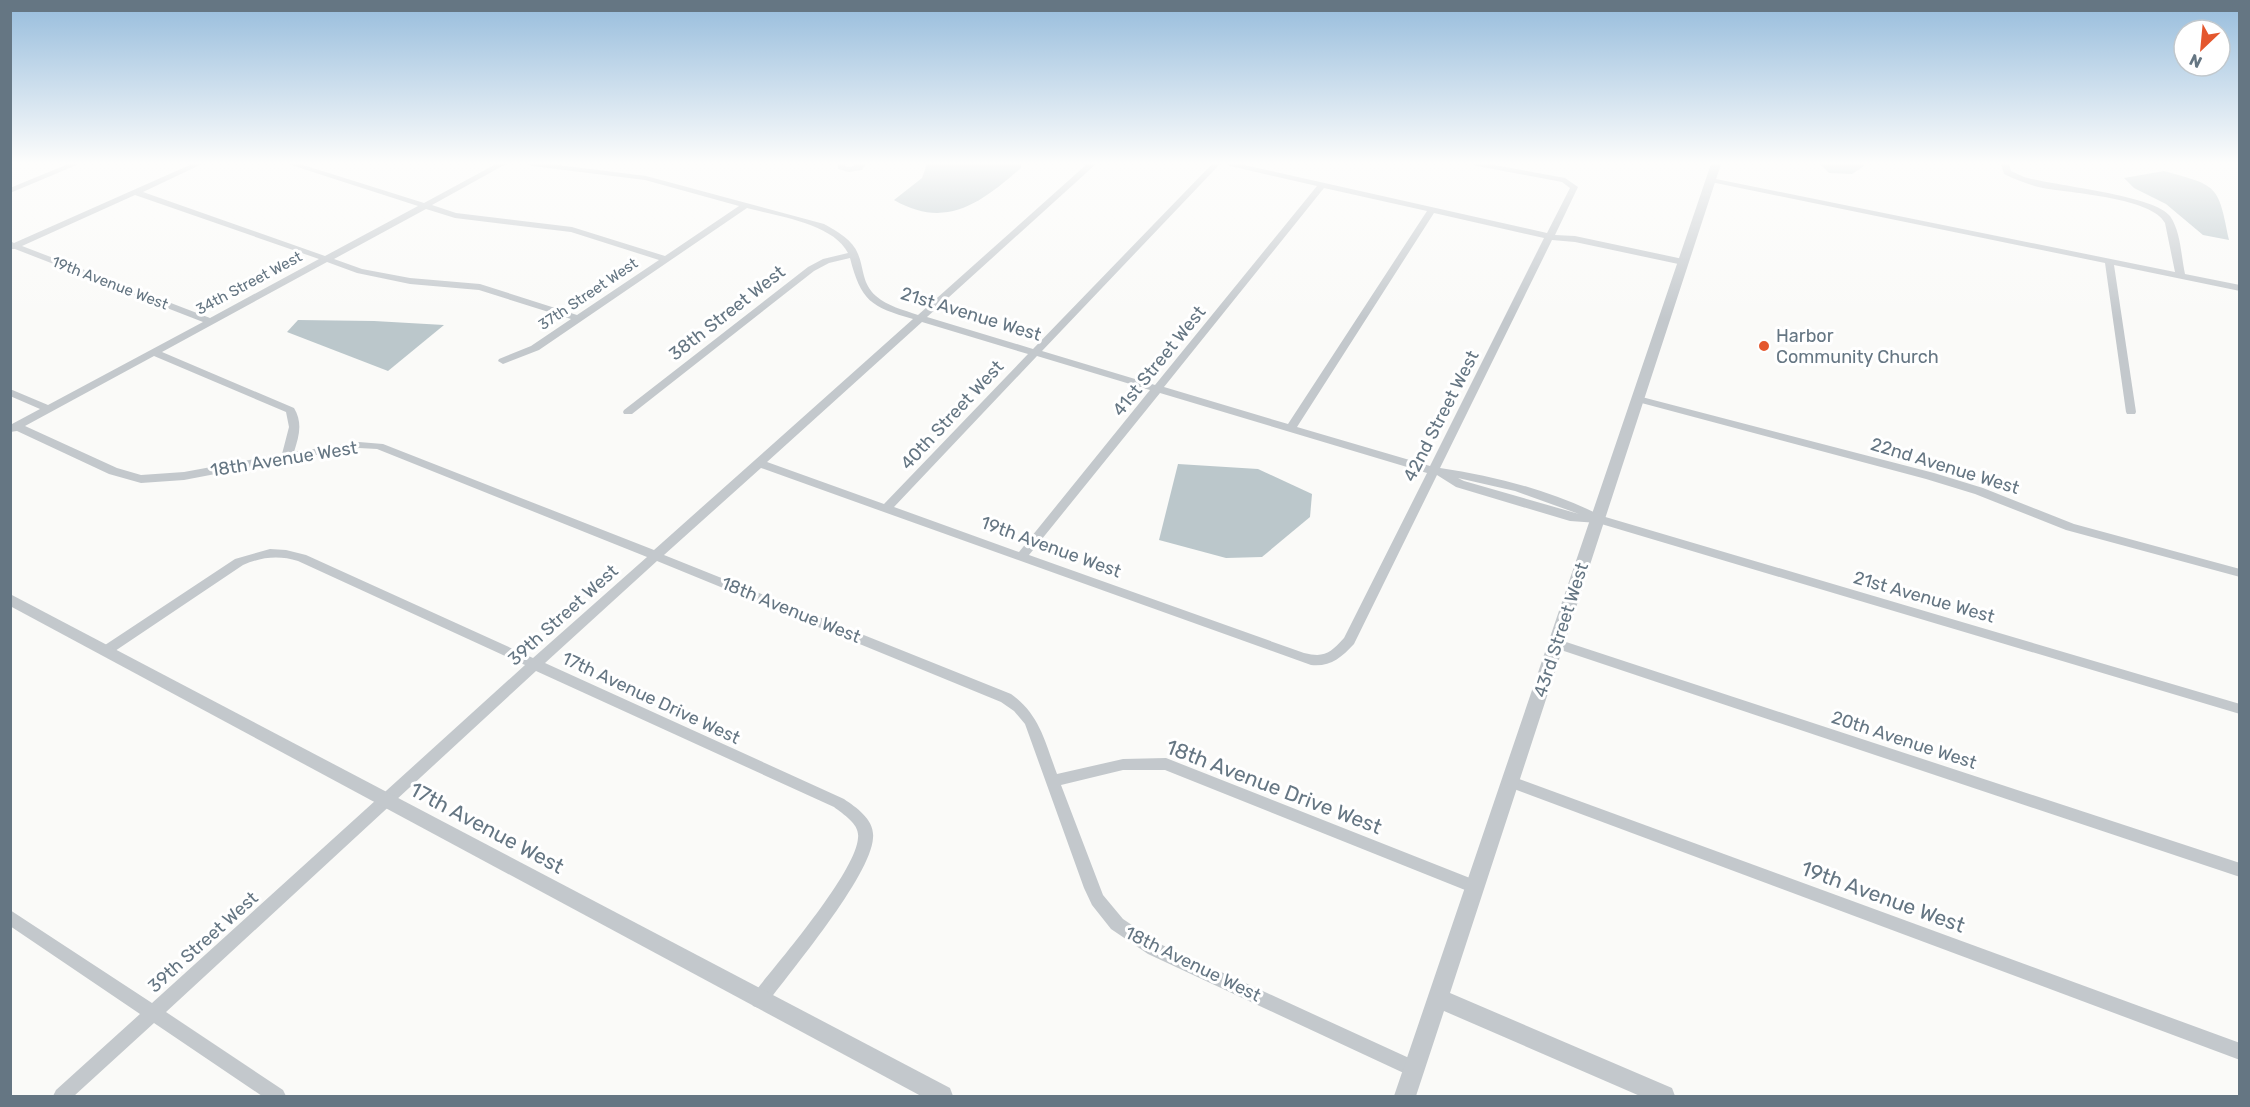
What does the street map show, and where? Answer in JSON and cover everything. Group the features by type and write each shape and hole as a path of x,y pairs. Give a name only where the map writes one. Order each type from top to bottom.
{"street":[{"path":"12,245 80,216"},
{"path":"202,216 360,271 394,279 480,287 579,319"},
{"name":"34th Street West","path":"13,428 408,216"},
{"path":"459,216 471,219 572,230 668,258"},
{"name":"37th Street West","path":"502,361 535,348 730,216"},
{"name":"21st Avenue West","path":"782,216 827,229 849,244 863,286 869,296 884,306 1434,471 1472,488 1574,518 1598,519 2240,709"},
{"name":"39th Street West","path":"62,1096 535,664 1034,216"},
{"name":"40th Street West","path":"886,508 1166,216"},
{"name":"41st Street West","path":"1021,557 1297,216"},
{"path":"1291,428 1428,216"},
{"path":"1457,216 1551,237 1572,245 1681,266"},
{"name":"42nd Street West","path":"1330,659 1349,641 1561,216"},
{"name":"43rd Street West","path":"1405,1096 1699,216"},
{"path":"1886,216 2240,288"},
{"path":"2164,216 2167,218 2181,276"},
{"name":"19th Avenue West","path":"12,245 210,321"},
{"name":"38th Street West","path":"628,412 811,268 826,261 854,254"},
{"path":"2109,261 2131,412"},
{"path":"153,352 290,410 295,418 295,427 287,457"},
{"path":"10,392 48,409"},
{"name":"22nd Avenue West","path":"1638,399 1930,476 1979,491 2070,527 2240,573"},
{"name":"18th Avenue West","path":"13,428 113,471 141,480 175,477 359,445 379,446 1006,698 1019,707 1031,722 1092,888 1101,908 1117,926 1154,949 1414,1069"},
{"name":"19th Avenue West","path":"759,463 1302,658 1317,662 1330,659"},
{"name":"17th Avenue Drive West","path":"107,651 239,562 260,554 279,552 302,558 839,803 858,818 864,829 866,838 862,856 848,880 759,999"},
{"name":"17th Avenue West","path":"10,599 942,1096"},
{"name":"20th Avenue West","path":"1557,644 2240,870"},
{"name":"18th Avenue Drive West","path":"1054,781 1108,766 1144,761 1166,764 1475,887"},
{"name":"19th Avenue West","path":"1511,782 2240,1052"},
{"path":"10,917 277,1096"},
{"path":"1438,998 1664,1096"}],"shaded area":[{"path":"2180,216 2224,216 2229,240 2203,235"},
{"path":"298,320 444,325 388,371 287,332"},
{"path":"1178,464 1258,469 1312,494 1310,517 1262,557 1226,558 1159,540"}],"place":[{"name":"Harbor Community Church","path":"1764,346"}]}
